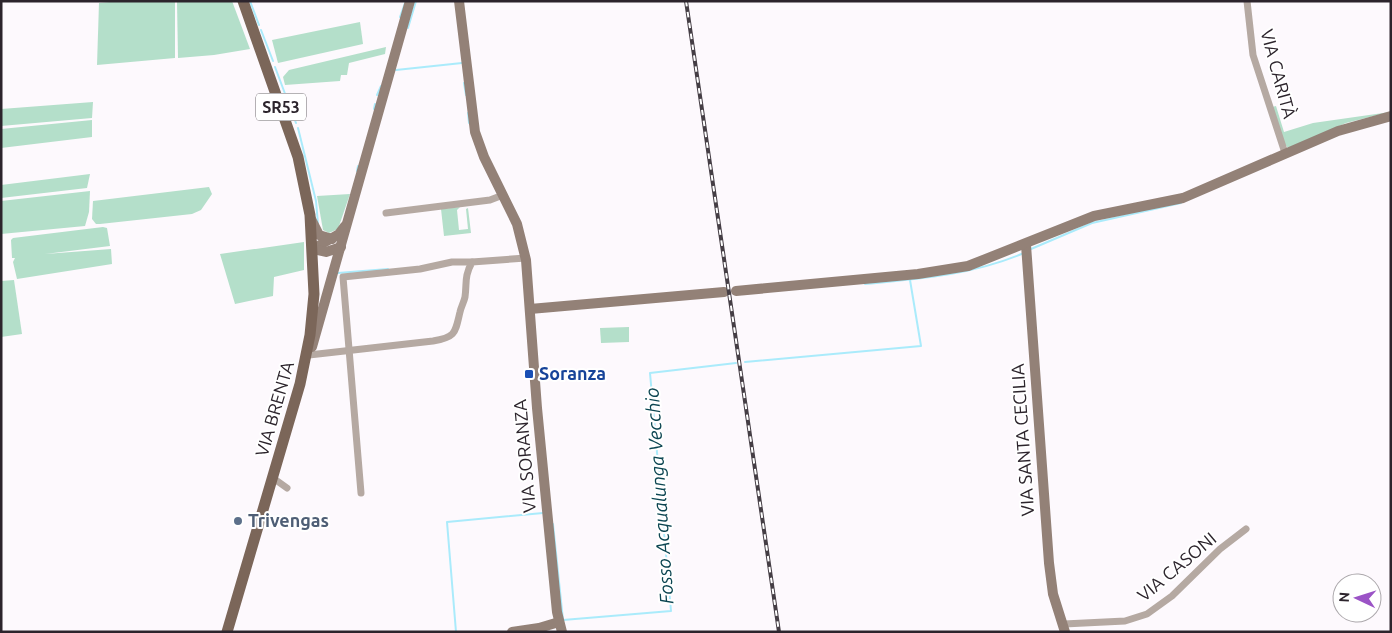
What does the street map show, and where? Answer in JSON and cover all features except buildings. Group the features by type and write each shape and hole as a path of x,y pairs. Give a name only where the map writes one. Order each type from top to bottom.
{"main road":[{"name":"SR53","path":"243,1 298,157 310,215 314,249 313,317 300,384"},
{"name":"VIA BRENTA","path":"230,632 300,384"},
{"name":"VIA BRENTA","path":"230,632 231,618 244,581"}],"street":[{"name":"VIA BRENTA","path":"300,384 341,247 410,1"},
{"name":"VIA SORANZA","path":"459,1 475,132 520,233 526,258 537,408 560,627"},
{"name":"VIA CARITÀ","path":"1247,1 1253,55 1284,153"},
{"path":"736,290 945,271 987,261 1099,215 1183,198 1338,131 1391,116"},
{"path":"386,213 490,200 502,195"},
{"path":"310,215 319,235 332,239"},
{"name":"VIA BRENTA","path":"314,249 339,234 347,224"},
{"name":"VIA SANTA CECILIA","path":"1026,245 1049,563 1054,594 1064,628"},
{"path":"314,249 326,252 341,247"},
{"path":"361,493 343,276 420,270 452,262 526,258"},
{"path":"309,355 433,341 455,333 465,298 466,273 472,262"},
{"path":"530,309 724,292"},
{"path":"273,478 287,488"},
{"name":"VIA CASONI","path":"1064,628 1125,621 1147,614 1172,596 1220,549 1246,529"},
{"path":"512,632 560,627"}],"green space":[{"path":"175,1 175,58 97,65 99,3"},
{"path":"177,1 232,1 250,49 178,58"},
{"path":"360,22 363,44 278,63 272,40"},
{"path":"386,47 385,54 349,63 347,75 341,75 340,81 285,85 283,77 289,70"},
{"path":"93,102 92,118 1,126 1,109"},
{"path":"1276,106 1284,132 1313,123 1390,112 1346,123 1288,148 1284,143 1272,107"},
{"path":"92,120 92,137 1,148 1,129"},
{"path":"90,174 87,188 1,198 1,185"},
{"path":"209,187 212,194 201,210 192,214 100,224 96,224 92,219 93,201"},
{"path":"90,191 89,212 85,226 1,234 1,201"},
{"path":"350,194 338,229 329,233 323,230 317,196"},
{"path":"460,207 457,210 459,230 468,229 466,209 468,208 471,233 444,236 441,209"},
{"path":"107,228 110,246 45,254 111,249 112,264 17,279 13,262 15,258 12,258 11,240 13,238"},
{"path":"304,242 304,270 274,277 273,296 235,304 220,254"},
{"path":"14,280 22,334 1,337 1,281"},
{"path":"629,327 629,342 601,343 600,328"}],"waterway":[{"path":"250,1 259,25"},
{"path":"408,28 416,1"},
{"path":"400,17 405,3"},
{"path":"261,30 273,61"},
{"path":"396,70 462,63"},
{"path":"275,67 296,123"},
{"path":"464,83 466,95"},
{"path":"377,95 381,86"},
{"path":"374,109 375,104"},
{"path":"468,113 469,123"},
{"path":"298,128 316,201 318,224"},
{"path":"357,171 358,166"},
{"name":"Fosso Acqualunga Vecchio","path":"1031,249 1092,223 1181,203"},
{"name":"Fosso Acqualunga Vecchio","path":"865,284 946,275 985,266 1024,253"},
{"path":"338,273 388,269"},
{"name":"Fosso Acqualunga Vecchio","path":"745,362 921,346 910,280"},
{"name":"Fosso Acqualunga Vecchio","path":"553,524 563,620 671,611 650,373 736,363"},
{"name":"Fosso Acqualunga Vecchio","path":"456,632 447,522 543,513"}],"railway":[{"path":"686,1 779,632"}],"place":[{"name":"Soranza","path":"529,374"},
{"name":"Trivengas","path":"238,521"}]}
